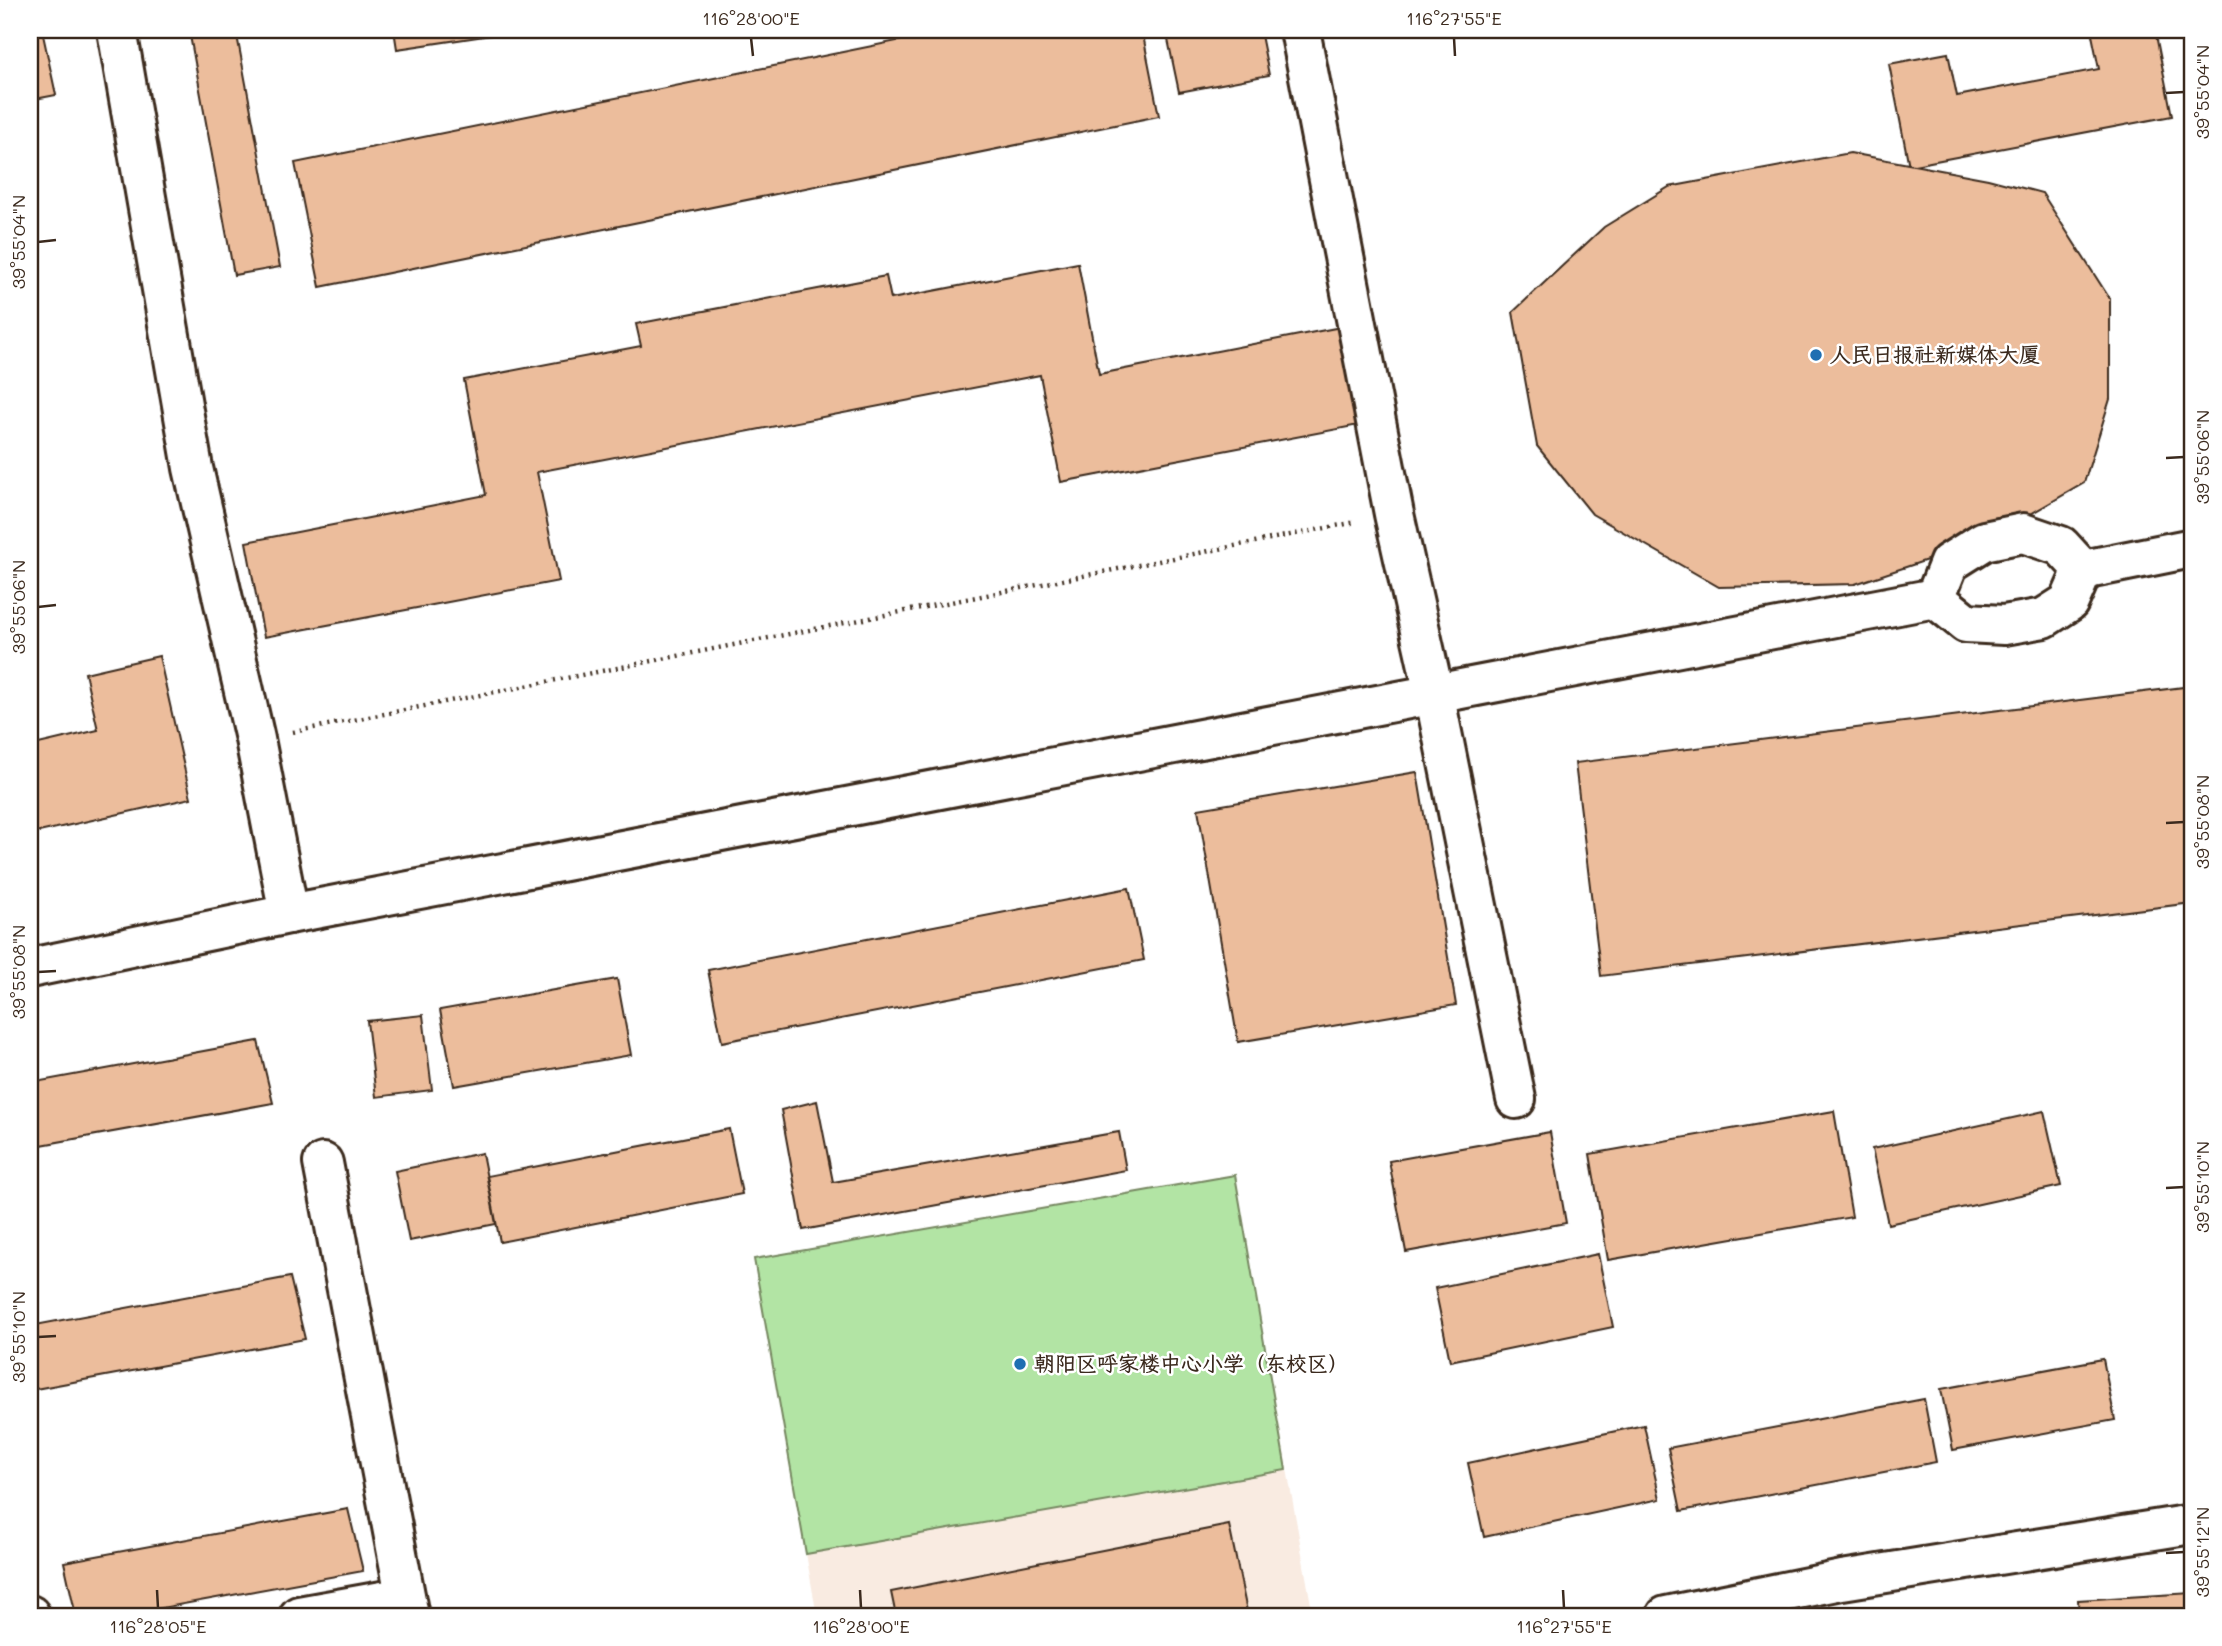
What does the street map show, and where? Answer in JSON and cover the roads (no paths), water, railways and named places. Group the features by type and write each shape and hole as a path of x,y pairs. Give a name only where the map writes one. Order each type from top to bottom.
{"street":[{"path":"117,30 193,468 255,739 289,914"},
{"path":"1300,30 1394,514 1434,693 1516,1098"},
{"path":"1936,598 1949,563 1984,541 2023,533 2061,546 2083,570"},
{"path":"2083,570 2192,548"},
{"path":"1936,598 1966,623 2004,625 2044,618 2069,602 2083,570"},
{"path":"30,968 289,914 1936,598"},
{"path":"299,1616 407,1606 323,1163"},
{"path":"1666,1616 1842,1580 2192,1524"}],"place":[{"name":"人民日报社新媒体大厦","path":"1816,355"},
{"name":"朝阳区呼家楼中心小学（东校区）","path":"1020,1364"}]}
